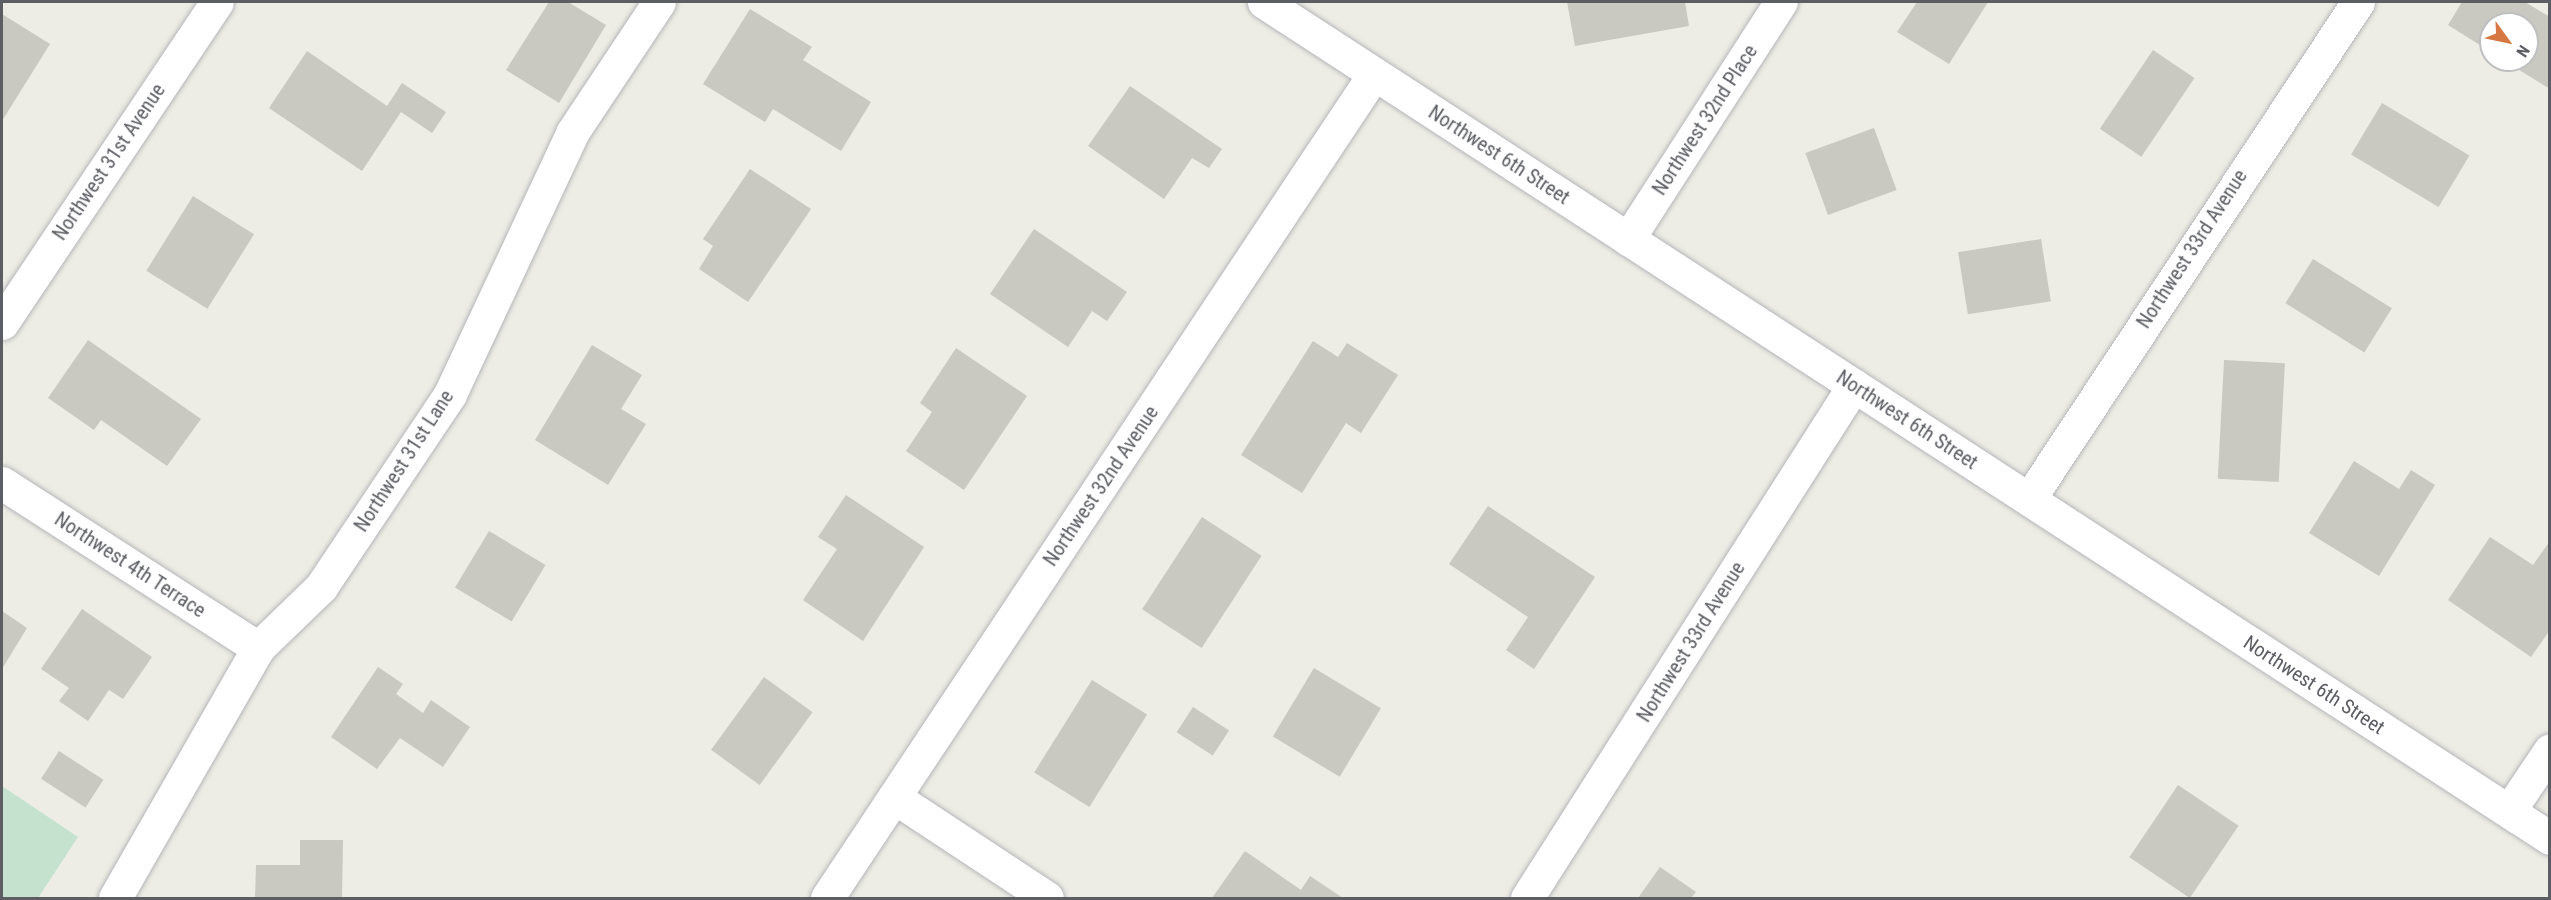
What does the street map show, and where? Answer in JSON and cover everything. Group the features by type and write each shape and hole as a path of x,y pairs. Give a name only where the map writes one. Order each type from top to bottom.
{"street":[{"name":"Northwest 31st Avenue","path":"2,323 217,2"},
{"name":"Northwest 31st Lane","path":"115,898 258,648 321,587 450,394 572,133 659,2"},
{"name":"Northwest 6th Street","path":"1264,2 2550,838"},
{"name":"Northwest 32nd Place","path":"1628,239 1781,2"},
{"name":"Northwest 33rd Avenue","path":"2028,499 2358,2"},
{"name":"Northwest 32nd Avenue","path":"827,898 1374,74"},
{"name":"Northwest 33rd Avenue","path":"1527,898 1854,386"},
{"name":"Northwest 4th Terrace","path":"2,483 258,648"},
{"path":"2509,811 2550,750"},
{"path":"894,797 1047,898"}],"green space":[{"path":"2,786 78,837 38,898 2,898"}],"building":[{"path":"549,2 568,2 606,25 559,103 506,70"},
{"path":"1567,2 1685,2 1689,26 1575,46"},
{"path":"1917,2 1988,2 1949,64 1897,32"},
{"path":"2462,2 2525,2 2550,17 2550,89 2522,72 2539,72 2539,12 2479,12 2479,44 2448,25"},
{"path":"750,9 812,47 803,60 871,102 841,151 773,109 765,122 703,84"},
{"path":"2,14 50,44 2,121"},
{"path":"2153,50 2194,78 2141,157 2100,129"},
{"path":"307,51 387,106 402,83 446,112 432,133 401,112 362,171 269,108"},
{"path":"1130,86 1222,149 1209,168 1192,158 1164,199 1088,146"},
{"path":"2382,103 2469,156 2439,207 2351,154"},
{"path":"1874,128 1897,190 1828,215 1805,153"},
{"path":"750,169 811,209 748,302 699,269 713,246 703,239"},
{"path":"193,196 254,234 207,309 146,271"},
{"path":"1034,229 1127,292 1107,321 1092,311 1068,347 990,294"},
{"path":"2041,239 2051,301 1968,314 1958,252"},
{"path":"2313,259 2392,308 2364,352 2285,303"},
{"path":"88,340 201,419 167,466 101,420 94,430 48,398"},
{"path":"1313,341 1338,357 1347,343 1398,375 1361,433 1346,423 1302,493 1241,455"},
{"path":"592,345 642,375 621,409 646,424 608,485 535,440"},
{"path":"956,348 1027,396 964,490 906,451 932,412 920,403"},
{"path":"2224,360 2285,363 2279,482 2218,479"},
{"path":"2354,461 2399,489 2411,470 2435,485 2379,576 2309,533"},
{"path":"846,495 924,547 863,641 803,600 837,549 818,537"},
{"path":"1488,506 1595,577 1534,669 1506,650 1528,617 1449,564"},
{"path":"1202,517 1262,556 1202,648 1142,609"},
{"path":"489,531 546,565 512,622 455,588"},
{"path":"2490,537 2533,565 2550,541 2550,630 2531,657 2448,600"},
{"path":"82,609 152,657 123,699 109,690 88,721 59,701 69,688 41,669"},
{"path":"2,611 27,628 2,669"},
{"path":"378,667 403,684 396,694 423,713 431,700 470,727 443,767 400,738 377,769 331,737"},
{"path":"1314,668 1381,708 1340,777 1273,737"},
{"path":"764,677 813,712 760,785 711,750"},
{"path":"1092,680 1147,714 1089,807 1034,772"},
{"path":"1193,707 1229,730 1213,756 1177,732"},
{"path":"59,751 103,780 85,808 41,779"},
{"path":"2178,785 2239,826 2190,898 2129,857"},
{"path":"300,840 343,840 342,898 255,898 256,865 300,865"},
{"path":"1245,851 1301,890 1310,876 1343,898 1212,898"},
{"path":"1660,867 1696,892 1691,898 1638,898"}]}
